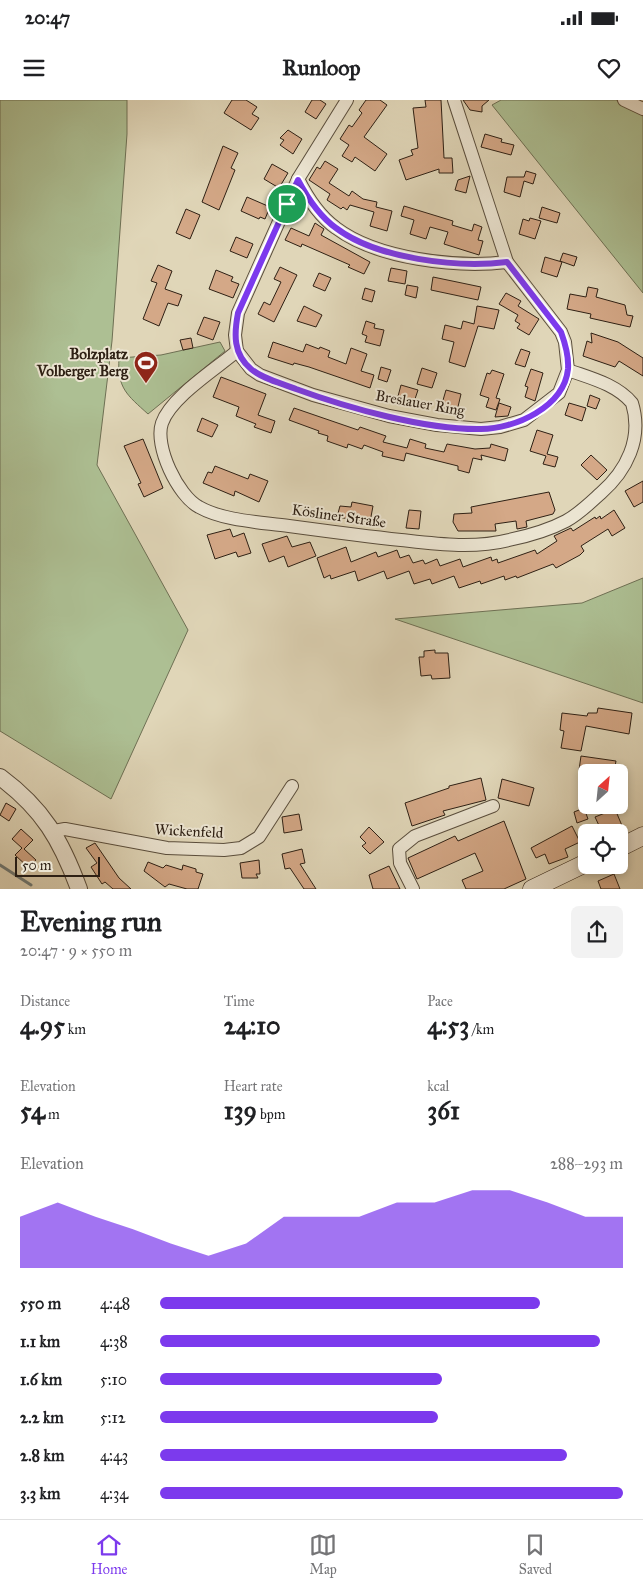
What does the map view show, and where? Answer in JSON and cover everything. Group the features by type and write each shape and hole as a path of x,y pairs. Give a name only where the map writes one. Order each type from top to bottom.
{"main road":[{"path":"628,844 643,836"},
{"path":"532,889 578,867"}],"street":[{"path":"237,351 235,335 238,313 298,180 347,100"},
{"name":"Breslauer Ring","path":"237,351 250,369 260,375 313,395 389,416 437,425 481,429 512,424 534,414 559,393 568,370 567,352 561,332 507,262 454,100"},
{"path":"624,100 643,109"},
{"path":"298,180 323,216 335,227 377,248 434,261 481,265 507,262"},
{"name":"Kösliner Straße","path":"237,351 170,408 160,429 160,441 164,455 184,495 199,507 214,514 360,536 446,546 508,541 547,529 567,520 626,471 636,458 642,446 642,428 633,404 611,386 568,370"},
{"path":"0,777 23,794 54,831 80,889"},
{"name":"Wickenfeld","path":"54,831 65,829 167,848 224,850 241,848 259,836 292,786"},
{"path":"413,889 400,863 399,849 415,836 492,806"}],"green space":[{"path":"0,100 127,100 127,134 112,341 97,465 188,630 111,799 0,731"},
{"path":"501,100 616,100 643,116 643,293 492,105"},
{"path":"220,342 225,351 148,414 129,396 122,384 119,358 161,355"},
{"path":"643,578 643,703 395,619 582,603"}],"building":[{"path":"232,100 246,100 257,107 252,114 259,118 251,130 224,113"},
{"path":"312,100 320,100 326,104 316,119 305,112"},
{"path":"366,100 380,100 387,105 364,137 387,154 375,171 355,157 352,162 342,156 349,145 340,139 349,125 352,127 362,113 359,110"},
{"path":"425,100 441,100 444,158 452,158 453,173 439,173 439,169 406,180 399,160 413,155 411,150 418,148 413,108 426,107"},
{"path":"463,100 489,100 482,106 482,112 470,110"},
{"path":"288,130 302,139 293,154 280,145 284,140 280,138"},
{"path":"485,134 502,139 501,142 514,145 511,155 481,147"},
{"path":"223,146 238,153 231,168 235,170 219,210 202,202"},
{"path":"325,161 338,169 329,183 349,196 352,191 363,199 377,202 376,207 392,211 387,231 370,226 374,212 350,205 347,210 343,207 341,209 327,200 330,194 309,180 317,167 320,169"},
{"path":"272,164 288,173 279,188 264,179"},
{"path":"526,171 536,174 533,184 524,181 520,197 504,192 507,177 524,177"},
{"path":"470,176 466,193 455,190 458,180"},
{"path":"247,197 270,207 265,219 260,217 259,219 241,211"},
{"path":"404,206 453,221 452,225 472,231 474,224 482,227 478,240 483,241 479,255 444,244 448,232 430,227 426,239 410,234 414,220 401,216"},
{"path":"542,207 560,213 557,223 539,218"},
{"path":"186,209 200,215 190,239 176,233"},
{"path":"530,218 541,221 535,239 519,234 523,219 529,221"},
{"path":"315,223 324,229 321,235 370,262 364,274 348,267 350,265 302,244 301,247 285,240 291,228 309,236"},
{"path":"236,237 253,244 247,258 230,251"},
{"path":"563,253 577,257 574,266 560,261"},
{"path":"545,257 562,262 557,277 541,272"},
{"path":"158,265 172,271 165,289 182,295 178,306 168,303 159,326 143,319 157,283 151,281"},
{"path":"280,267 297,275 274,322 258,314 264,302 270,305 281,282 274,279"},
{"path":"391,268 407,271 405,284 388,281"},
{"path":"216,270 233,277 231,281 239,284 233,298 209,289"},
{"path":"319,273 331,278 325,291 313,286"},
{"path":"433,277 481,287 478,300 431,290"},
{"path":"407,285 418,287 416,298 405,295"},
{"path":"588,287 598,289 596,297 625,305 627,315 633,316 630,327 590,318 591,314 567,309 570,294 586,297"},
{"path":"365,288 375,291 372,302 362,299"},
{"path":"506,293 521,301 518,306 539,319 529,335 517,328 520,324 515,321 518,315 499,304"},
{"path":"304,306 322,315 316,327 297,321"},
{"path":"477,306 499,310 494,329 478,326 465,367 449,362 454,342 442,339 445,325 461,329 463,321 474,324"},
{"path":"204,317 220,322 213,340 197,334"},
{"path":"366,321 375,324 374,328 384,330 380,346 365,342 367,336 362,334"},
{"path":"591,333 618,342 643,358 643,376 619,361 615,367 583,356 587,341 592,343"},
{"path":"191,338 193,348 183,350 180,340"},
{"path":"273,342 303,352 306,344 319,349 320,347 330,351 328,357 346,364 351,348 367,354 361,371 374,375 370,388 309,367 294,363 293,365 268,357"},
{"path":"521,349 530,352 525,367 515,364"},
{"path":"381,367 391,370 387,382 378,379"},
{"path":"422,368 437,373 432,388 417,384"},
{"path":"531,369 543,373 535,401 525,397 528,387 525,386"},
{"path":"492,370 504,374 496,398 500,399 496,410 486,407 489,398 480,395 487,373 490,374"},
{"path":"221,377 266,394 258,415 275,421 271,433 254,427 256,424 236,416 239,407 213,397"},
{"path":"401,385 418,390 413,405 397,400"},
{"path":"446,390 461,394 457,411 441,407"},
{"path":"590,395 600,399 596,409 587,406"},
{"path":"499,403 511,407 508,416 495,417"},
{"path":"569,403 586,408 582,421 565,415"},
{"path":"294,408 358,430 360,427 386,436 383,442 407,448 410,439 426,444 425,448 444,452 447,444 475,449 490,448 491,444 508,449 505,461 481,455 482,460 473,458 469,473 458,470 458,466 406,453 404,461 382,456 383,452 364,445 362,449 348,444 347,448 327,441 328,436 318,433 319,431 289,420"},
{"path":"202,418 218,425 212,437 197,431"},
{"path":"537,430 553,435 547,454 558,457 555,467 543,464 546,456 530,451"},
{"path":"143,439 163,488 144,497 138,484 141,483 124,446"},
{"path":"591,455 607,470 597,480 581,465"},
{"path":"215,466 248,479 250,474 268,481 259,502 235,491 234,496 203,483 208,472 212,473"},
{"path":"643,481 643,502 634,507 625,491"},
{"path":"549,492 555,510 553,514 526,521 527,527 517,529 516,521 495,524 496,531 458,531 453,522 454,514 472,513 471,507"},
{"path":"352,502 373,506 370,522 337,517 340,506 351,507"},
{"path":"409,510 421,511 419,529 406,528"},
{"path":"614,510 625,528 612,536 608,529 581,546 584,551 580,555 556,568 553,564 517,578 516,576 505,580 504,576 481,584 480,581 459,588 454,576 432,584 430,579 414,584 409,571 387,579 384,571 358,581 355,571 331,579 330,575 324,578 317,558 346,547 351,562 376,552 378,557 397,550 400,558 409,555 413,563 423,560 425,564 437,559 440,566 460,559 463,567 491,557 492,561 497,559 498,563 535,550 537,554 557,541 554,536 571,528 573,531 595,517 596,519 600,516 601,519"},
{"path":"230,529 233,537 244,533 251,553 238,557 236,552 215,559 207,535"},
{"path":"287,536 292,547 310,542 316,556 288,567 284,556 269,562 262,544"},
{"path":"435,650 435,653 448,653 450,678 432,679 431,675 421,676 419,657 424,657 424,651"},
{"path":"598,708 632,713 629,734 586,726 581,751 561,748 564,731 560,730 562,713 587,716 588,713 597,713"},
{"path":"581,756 616,761 615,764 580,764"},
{"path":"481,778 486,800 443,811 445,815 412,826 405,803 449,788 449,786"},
{"path":"502,779 534,788 529,806 498,798"},
{"path":"6,803 16,809 9,821 0,815"},
{"path":"578,810 578,814 586,814 588,819 577,823 574,812"},
{"path":"299,814 302,830 284,833 282,817"},
{"path":"602,814 617,814 621,824 598,824 595,817"},
{"path":"504,821 526,879 504,889 466,889 462,880 483,871 475,853 417,879 408,858 455,836 458,841"},
{"path":"572,826 578,838 578,843 565,849 568,857 549,864 545,854 536,858 531,848"},
{"path":"369,827 384,842 370,854 362,846 366,843 360,837"},
{"path":"21,829 33,840 24,849 36,860 29,868 15,855 22,848 12,839"},
{"path":"95,843 119,878 131,889 113,889 105,882 102,884 91,867 97,863 86,848"},
{"path":"302,849 305,863 300,864 316,889 304,889 290,868 285,869 282,854"},
{"path":"259,860 260,874 256,874 258,878 242,878 240,863"},
{"path":"148,862 163,868 166,865 182,870 183,865 196,869 196,872 203,874 198,889 187,889 169,884 165,887 144,871"},
{"path":"389,866 400,889 373,889 369,875"},
{"path":"614,874 620,889 601,889 598,881"}],"waterway":[{"path":"0,865 31,885"}],"place":[{"name":"Bolzplatz Volberger Berg","path":"146,384"}],"route":[{"path":"298,180 305,193 323,216 335,227 377,248 434,261 481,265 507,262 561,332 568,361 568,370 559,393 546,405 524,420 500,427 481,429 458,428 389,416 340,404 276,382 250,369 237,351 235,335 238,313 287,204 298,180"}]}
